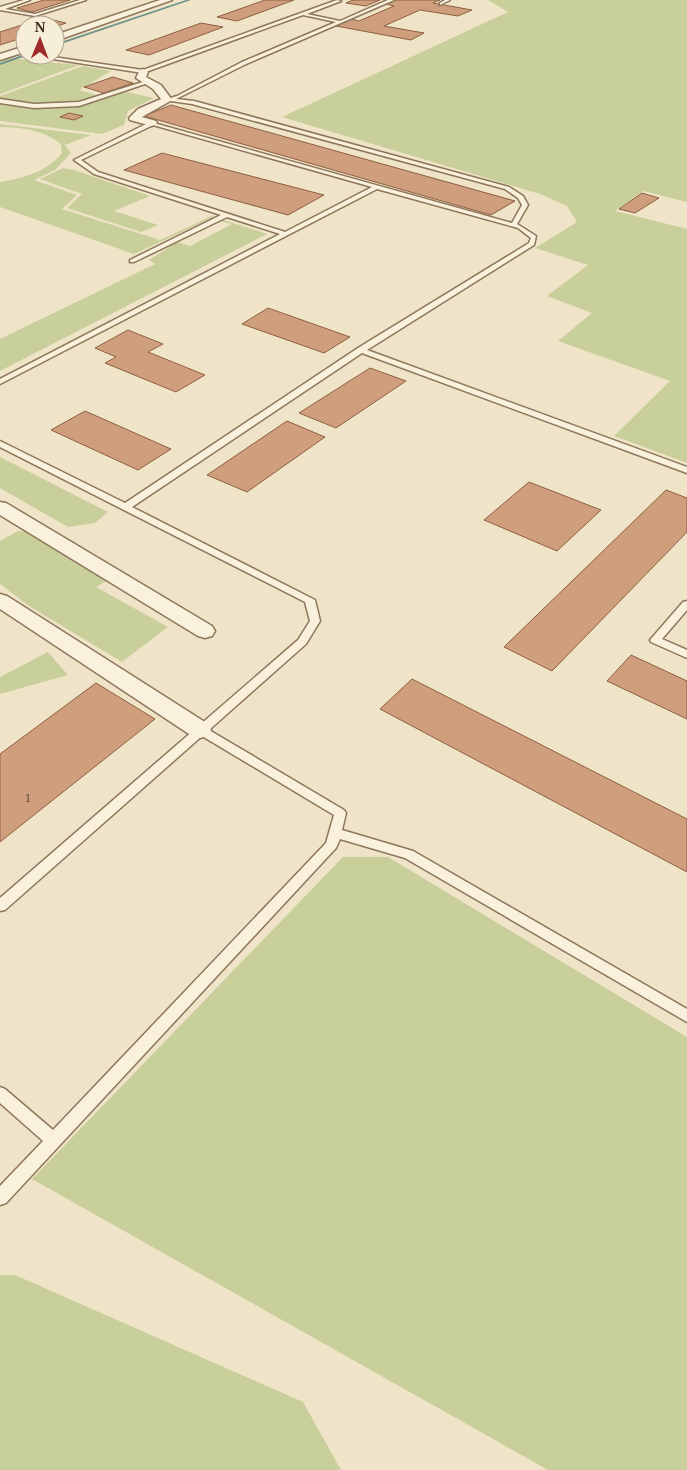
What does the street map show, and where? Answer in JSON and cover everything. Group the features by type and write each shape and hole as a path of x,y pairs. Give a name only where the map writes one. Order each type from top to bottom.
{"street":[{"path":"65,35 168,0"},
{"path":"0,57 13,53"},
{"path":"146,77 167,100 142,111 134,118 152,124"},
{"path":"0,507 205,631"},
{"path":"0,600 200,730"}],"lane":[{"path":"0,8 28,0"},
{"path":"0,8 35,15 84,0"},
{"path":"167,100 179,97 244,64 392,0"},
{"path":"442,4 448,0"},
{"path":"0,101 34,106 79,104 339,1"},
{"path":"0,4 8,6"},
{"path":"304,15 340,22"},
{"path":"65,62 146,77"},
{"path":"167,100 192,102 507,188 521,197 524,205 513,226"},
{"path":"126,507 361,350 532,244 534,237 520,228 152,124 77,160 96,173 286,234"},
{"path":"0,382 376,187"},
{"path":"132,261 226,215"},
{"path":"361,350 687,470"},
{"path":"0,444 310,600 315,621 302,642 0,906"},
{"path":"687,604 655,640 687,654"},
{"path":"0,1197 332,845 340,813 200,730"},
{"path":"335,833 409,854 687,1016"},
{"path":"0,1094 54,1141"}],"green space":[{"path":"488,0 687,0 687,202 643,191 615,211 687,229 687,463 614,436 670,381 558,341 592,313 547,296 588,265 535,248 577,222 567,206 540,194 282,117 508,12"},
{"path":"15,59 15,65 79,65 0,94 0,60"},
{"path":"83,66 111,71 79,90 103,97 127,92 154,98 128,111 124,125 102,134 0,121 0,96"},
{"path":"0,124 91,135 65,145 71,153 55,170 34,180 77,195 62,209 160,240 212,216 267,234 0,371 0,339 155,264 149,260 177,242 190,246 232,224 210,219 134,254 0,207 0,182 34,173 56,160 62,153 61,144 47,135 24,129 0,127"},
{"path":"63,168 150,196 114,211 158,225 141,232 67,208 82,194 40,179"},
{"path":"0,457 108,512 95,523 68,527 0,488"},
{"path":"18,531 31,532 108,580 96,587 168,627 122,662 29,606 0,584 0,541"},
{"path":"48,652 68,675 0,694 0,677"},
{"path":"343,857 388,857 687,1037 687,1470 548,1470 32,1179"},
{"path":"0,1275 15,1275 303,1402 341,1470 0,1470"}],"building":[{"path":"44,0 70,0 32,12 17,8"},
{"path":"265,0 294,0 237,21 217,17"},
{"path":"353,0 380,0 366,6 346,3"},
{"path":"396,0 440,0 433,3 472,10 458,16 420,10 384,26 424,33 411,40 336,26 351,19 359,21 394,6 386,4"},
{"path":"201,23 223,27 149,55 126,50"},
{"path":"15,27 15,40 0,45 0,32"},
{"path":"113,77 133,83 104,93 84,87"},
{"path":"171,105 515,201 491,215 144,116"},
{"path":"69,113 83,116 74,120 60,117"},
{"path":"162,153 324,195 288,215 124,170"},
{"path":"642,193 659,198 635,213 619,209"},
{"path":"268,308 350,337 324,353 242,324"},
{"path":"128,330 163,344 148,352 205,375 176,392 105,363 116,357 95,348"},
{"path":"370,368 406,381 336,428 299,413"},
{"path":"85,411 171,449 138,470 51,430"},
{"path":"287,421 325,437 247,492 207,475"},
{"path":"529,482 601,510 557,551 484,520"},
{"path":"666,490 687,498 687,532 552,671 504,647"},
{"path":"631,655 687,681 687,719 607,681"},
{"path":"412,679 687,819 687,872 380,709"},
{"path":"96,683 155,719 0,842 0,754"}],"waterway":[{"path":"65,42 189,0"},
{"path":"0,64 15,59"}]}
